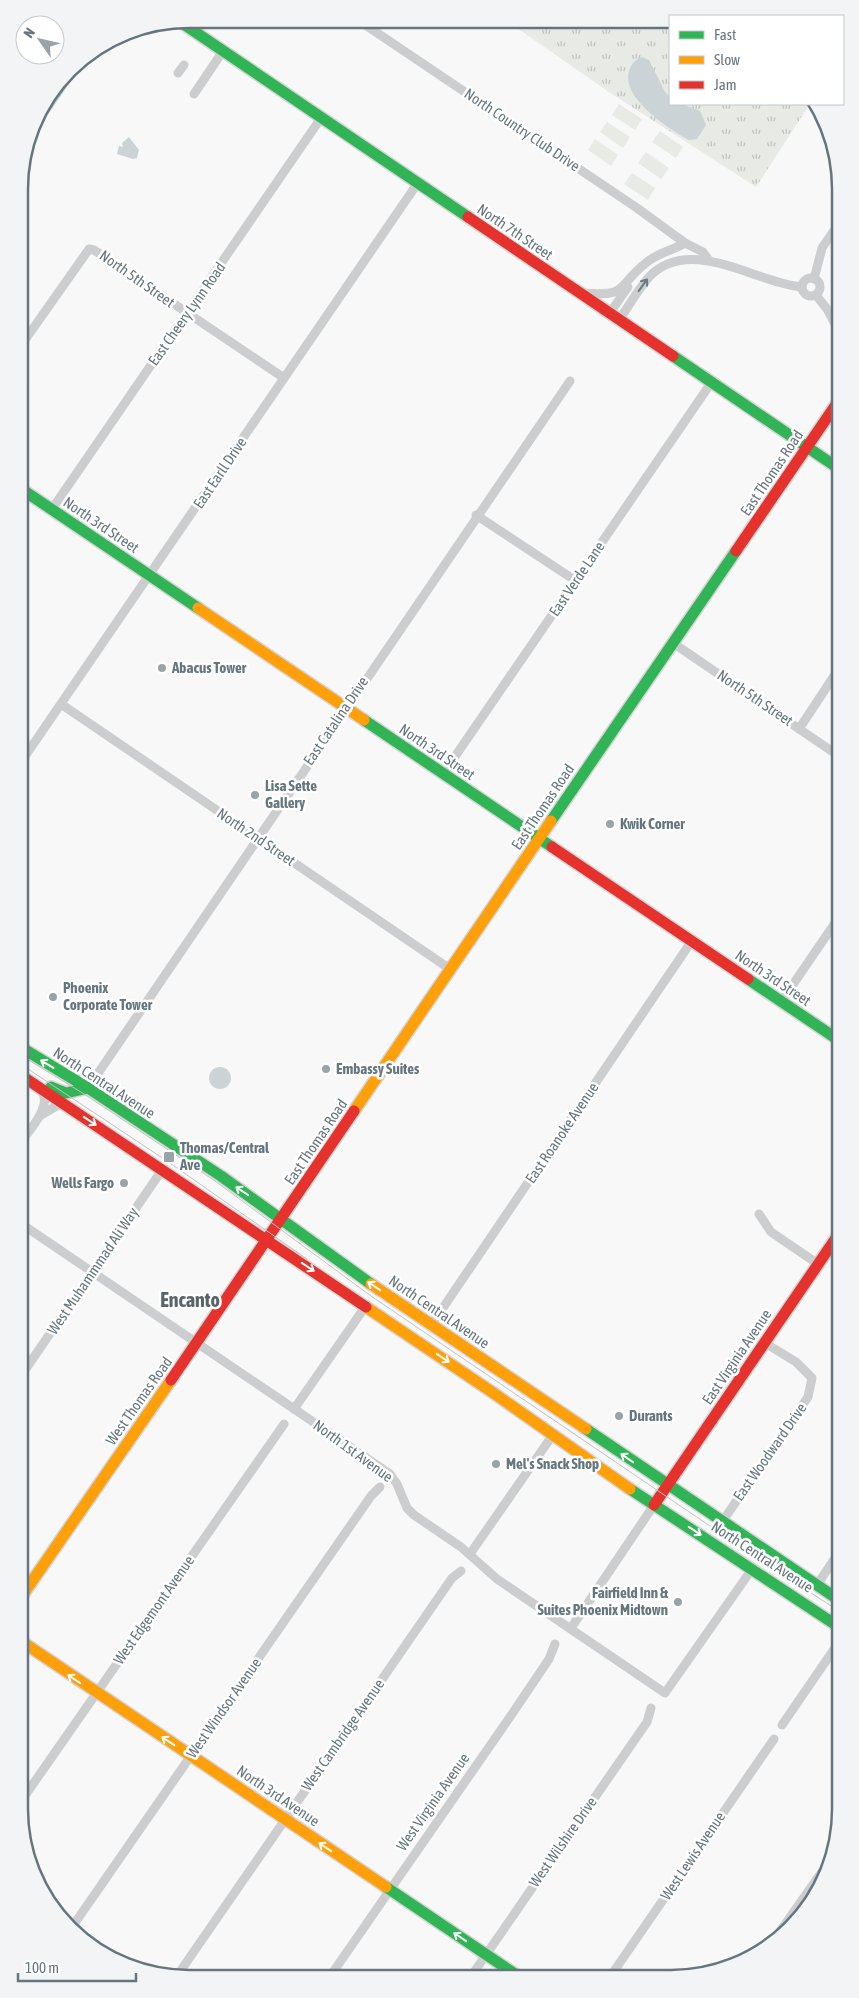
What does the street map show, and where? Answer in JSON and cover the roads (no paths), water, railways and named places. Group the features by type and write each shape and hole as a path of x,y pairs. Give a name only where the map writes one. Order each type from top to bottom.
{"main road":[{"name":"North 7th Street","path":"189,28 832,463"},
{"name":"East Thomas Road","path":"280,1222 450,969 832,411"},
{"name":"North 3rd Street","path":"28,494 539,840 831,1035"},
{"name":"North Central Avenue","path":"28,1052 88,1088 350,1270 831,1595"},
{"path":"28,1072 59,1092 66,1093 88,1088"},
{"name":"North Central Avenue","path":"28,1080 492,1392 552,1436 657,1500 752,1569 831,1622"},
{"name":"West Thomas Road","path":"28,1587 280,1222"},
{"name":"East Virginia Avenue","path":"657,1500 831,1245"},
{"name":"North 3rd Avenue","path":"28,1646 96,1694 509,1970"}],"street":[{"name":"North Country Club Drive","path":"370,28 637,208 685,243 702,252 708,259"},
{"path":"194,94 223,51"},
{"name":"East Cheery Lynn Road","path":"52,510 321,118"},
{"name":"East Earll Drive","path":"28,752 150,577 418,184"},
{"path":"814,279 822,248 832,233"},
{"path":"578,292 612,294 620,290 648,260 685,243"},
{"name":"North 5th Street","path":"28,335 89,249 94,250 284,378"},
{"path":"674,249 678,261"},
{"name":"North Country Club Drive","path":"619,320 644,283 656,271 678,261 708,259 787,286 802,288"},
{"path":"648,260 656,271"},
{"path":"609,314 632,277"},
{"path":"814,279 806,280 802,288 808,296 816,295"},
{"path":"814,279 820,286 816,295"},
{"path":"816,295 832,318"},
{"name":"East Catalina Drive","path":"88,1088 476,515 570,381"},
{"name":"East Verde Lane","path":"443,774 711,383"},
{"path":"476,515 576,581"},
{"name":"North 5th Street","path":"673,643 832,751"},
{"path":"799,728 832,680"},
{"name":"North 2nd Street","path":"61,704 450,969"},
{"path":"781,1002 832,928"},
{"name":"East Roanoke Avenue","path":"432,1324 692,942"},
{"path":"28,1132 41,1114 45,1097 39,1086"},
{"path":"41,1114 58,1105 66,1104"},
{"name":"West Muhammmad Ali Way","path":"28,1366 162,1170"},
{"path":"759,1214 771,1232 818,1264"},
{"name":"North 1st Avenue","path":"28,1229 390,1474 397,1484 407,1508 470,1554 490,1574 665,1693 752,1569"},
{"path":"294,1409 365,1307"},
{"name":"East Woodward Drive","path":"722,1522 808,1397 811,1388 812,1378 805,1370 765,1343"},
{"name":"West Edgemont Avenue","path":"28,1791 284,1424"},
{"path":"470,1554 552,1436"},
{"name":"West Windsor Avenue","path":"75,1923 371,1496 380,1487"},
{"path":"571,1628 657,1500"},
{"path":"817,1586 831,1564"},
{"name":"West Cambridge Avenue","path":"181,1970 452,1578 461,1572"},
{"name":"West Virginia Avenue","path":"334,1970 512,1714 549,1658 555,1644"},
{"path":"782,1725 831,1654"},
{"name":"West Wilshire Drive","path":"475,1970 647,1722 652,1708"},
{"name":"West Lewis Avenue","path":"615,1970 774,1739"},
{"path":"788,1920 812,1886"}],"tram line":[{"path":"28,1060 84,1094 215,1181 371,1296 760,1560 831,1606"},
{"path":"28,1069 167,1161 307,1259"}],"place":[{"name":"Abacus Tower","path":"162,668"},
{"name":"Lisa Sette Gallery","path":"255,795"},
{"name":"Kwik Corner","path":"610,824"},
{"name":"Phoenix Corporate Tower","path":"53,997"},
{"name":"Embassy Suites","path":"326,1069"},
{"name":"Thomas/Central Ave","path":"169,1157"},
{"name":"Wells Fargo","path":"124,1183"},
{"name":"Durants","path":"619,1416"},
{"name":"Mel's Snack Shop","path":"496,1464"},
{"name":"Fairfield Inn & Suites Phoenix Midtown","path":"678,1602"}],"district":[{"name":"Encanto","path":"190,1300"}]}
